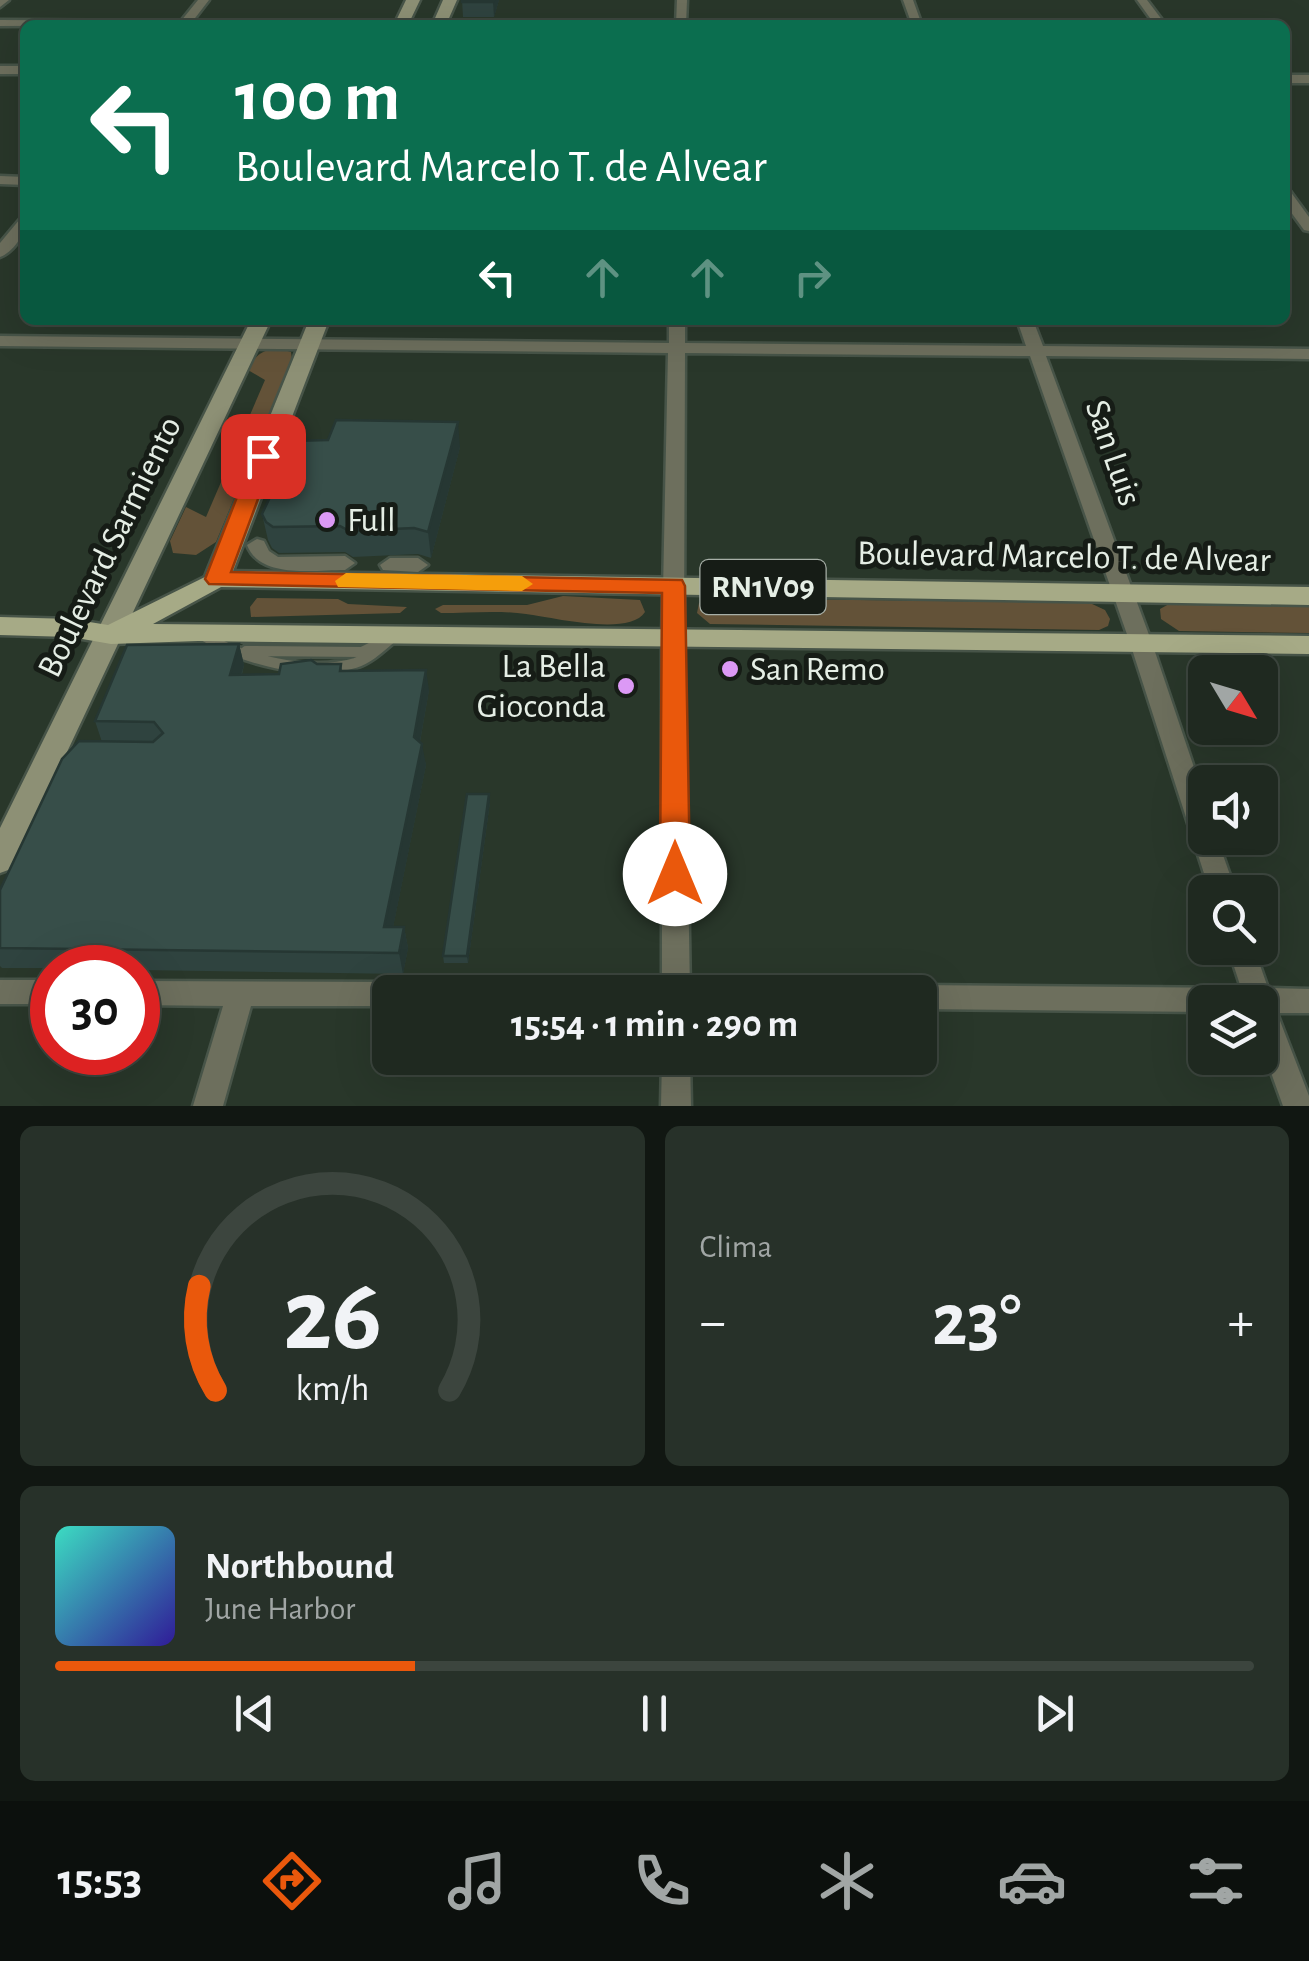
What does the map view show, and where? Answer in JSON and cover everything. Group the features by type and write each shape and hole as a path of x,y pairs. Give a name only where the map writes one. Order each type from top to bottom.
{"main road":[{"name":"Boulevard Sarmiento","path":"0,860 259,325"},
{"path":"217,579 316,325"},
{"name":"Boulevard Marcelo T. de Alvear","path":"0,626 71,628 111,635 217,579 1309,596"},
{"name":"Boulevard Marcelo T. de Alvear","path":"0,641 64,642 111,635 198,632 278,642 396,634 1309,645"}],"street":[{"path":"188,20 204,0"},
{"path":"1290,201 1309,227"},
{"path":"0,253 20,228"},
{"path":"676,975 673,638 677,325"},
{"name":"San Luis","path":"1028,325 1188,786"},
{"path":"0,341 1309,354"},
{"path":"270,556 345,564"},
{"path":"390,565 418,565"},
{"path":"0,992 30,992"},
{"path":"160,993 372,994"},
{"path":"208,1106 240,993"},
{"path":"937,997 1188,1002"},
{"path":"1278,1002 1309,1001"},
{"path":"1278,1052 1298,1106"},
{"path":"676,1075 676,1106"}],"lane":[{"path":"198,632 220,649 239,651 268,663 352,664 372,654 396,634"},
{"path":"239,651 278,642"}],"shaded area":[{"path":"278,348 291,352 292,359 216,542 196,555 173,553 170,541 186,507 206,517 265,380 248,370 260,354"},
{"path":"563,596 640,600 645,612 636,619 607,624 516,613 441,613 435,609 443,605 527,605"},
{"path":"257,598 338,599 348,604 407,607 400,613 251,617 250,607"},
{"path":"709,598 1090,603 1105,610 1110,619 1108,626 1099,630 710,624 697,613 699,603"},
{"path":"1169,604 1309,606 1309,633 1179,631 1161,619 1160,609"}],"building":[{"path":"462,0 494,0 462,2"},
{"path":"336,420 458,422 428,532 414,528 349,531 340,526 273,527 266,522 262,514 288,459 291,441 328,440"},
{"path":"239,644 230,675 279,674 281,664 311,660 317,664 341,664 340,671 426,670 414,737 422,744 384,927 404,927 399,953 160,950 160,945 0,948 0,890 62,759 79,741 153,742 163,733 154,722 95,721 127,645"},
{"path":"467,794 489,794 467,956 443,956"}],"slow traffic":[{"path":"346,581 522,584"}],"place":[{"name":"Full","path":"327,520"},
{"name":"San Remo","path":"730,669"},
{"name":"La Bella Gioconda","path":"626,686"}],"route":[{"path":"263,456 217,579 674,586 675,874"}]}
